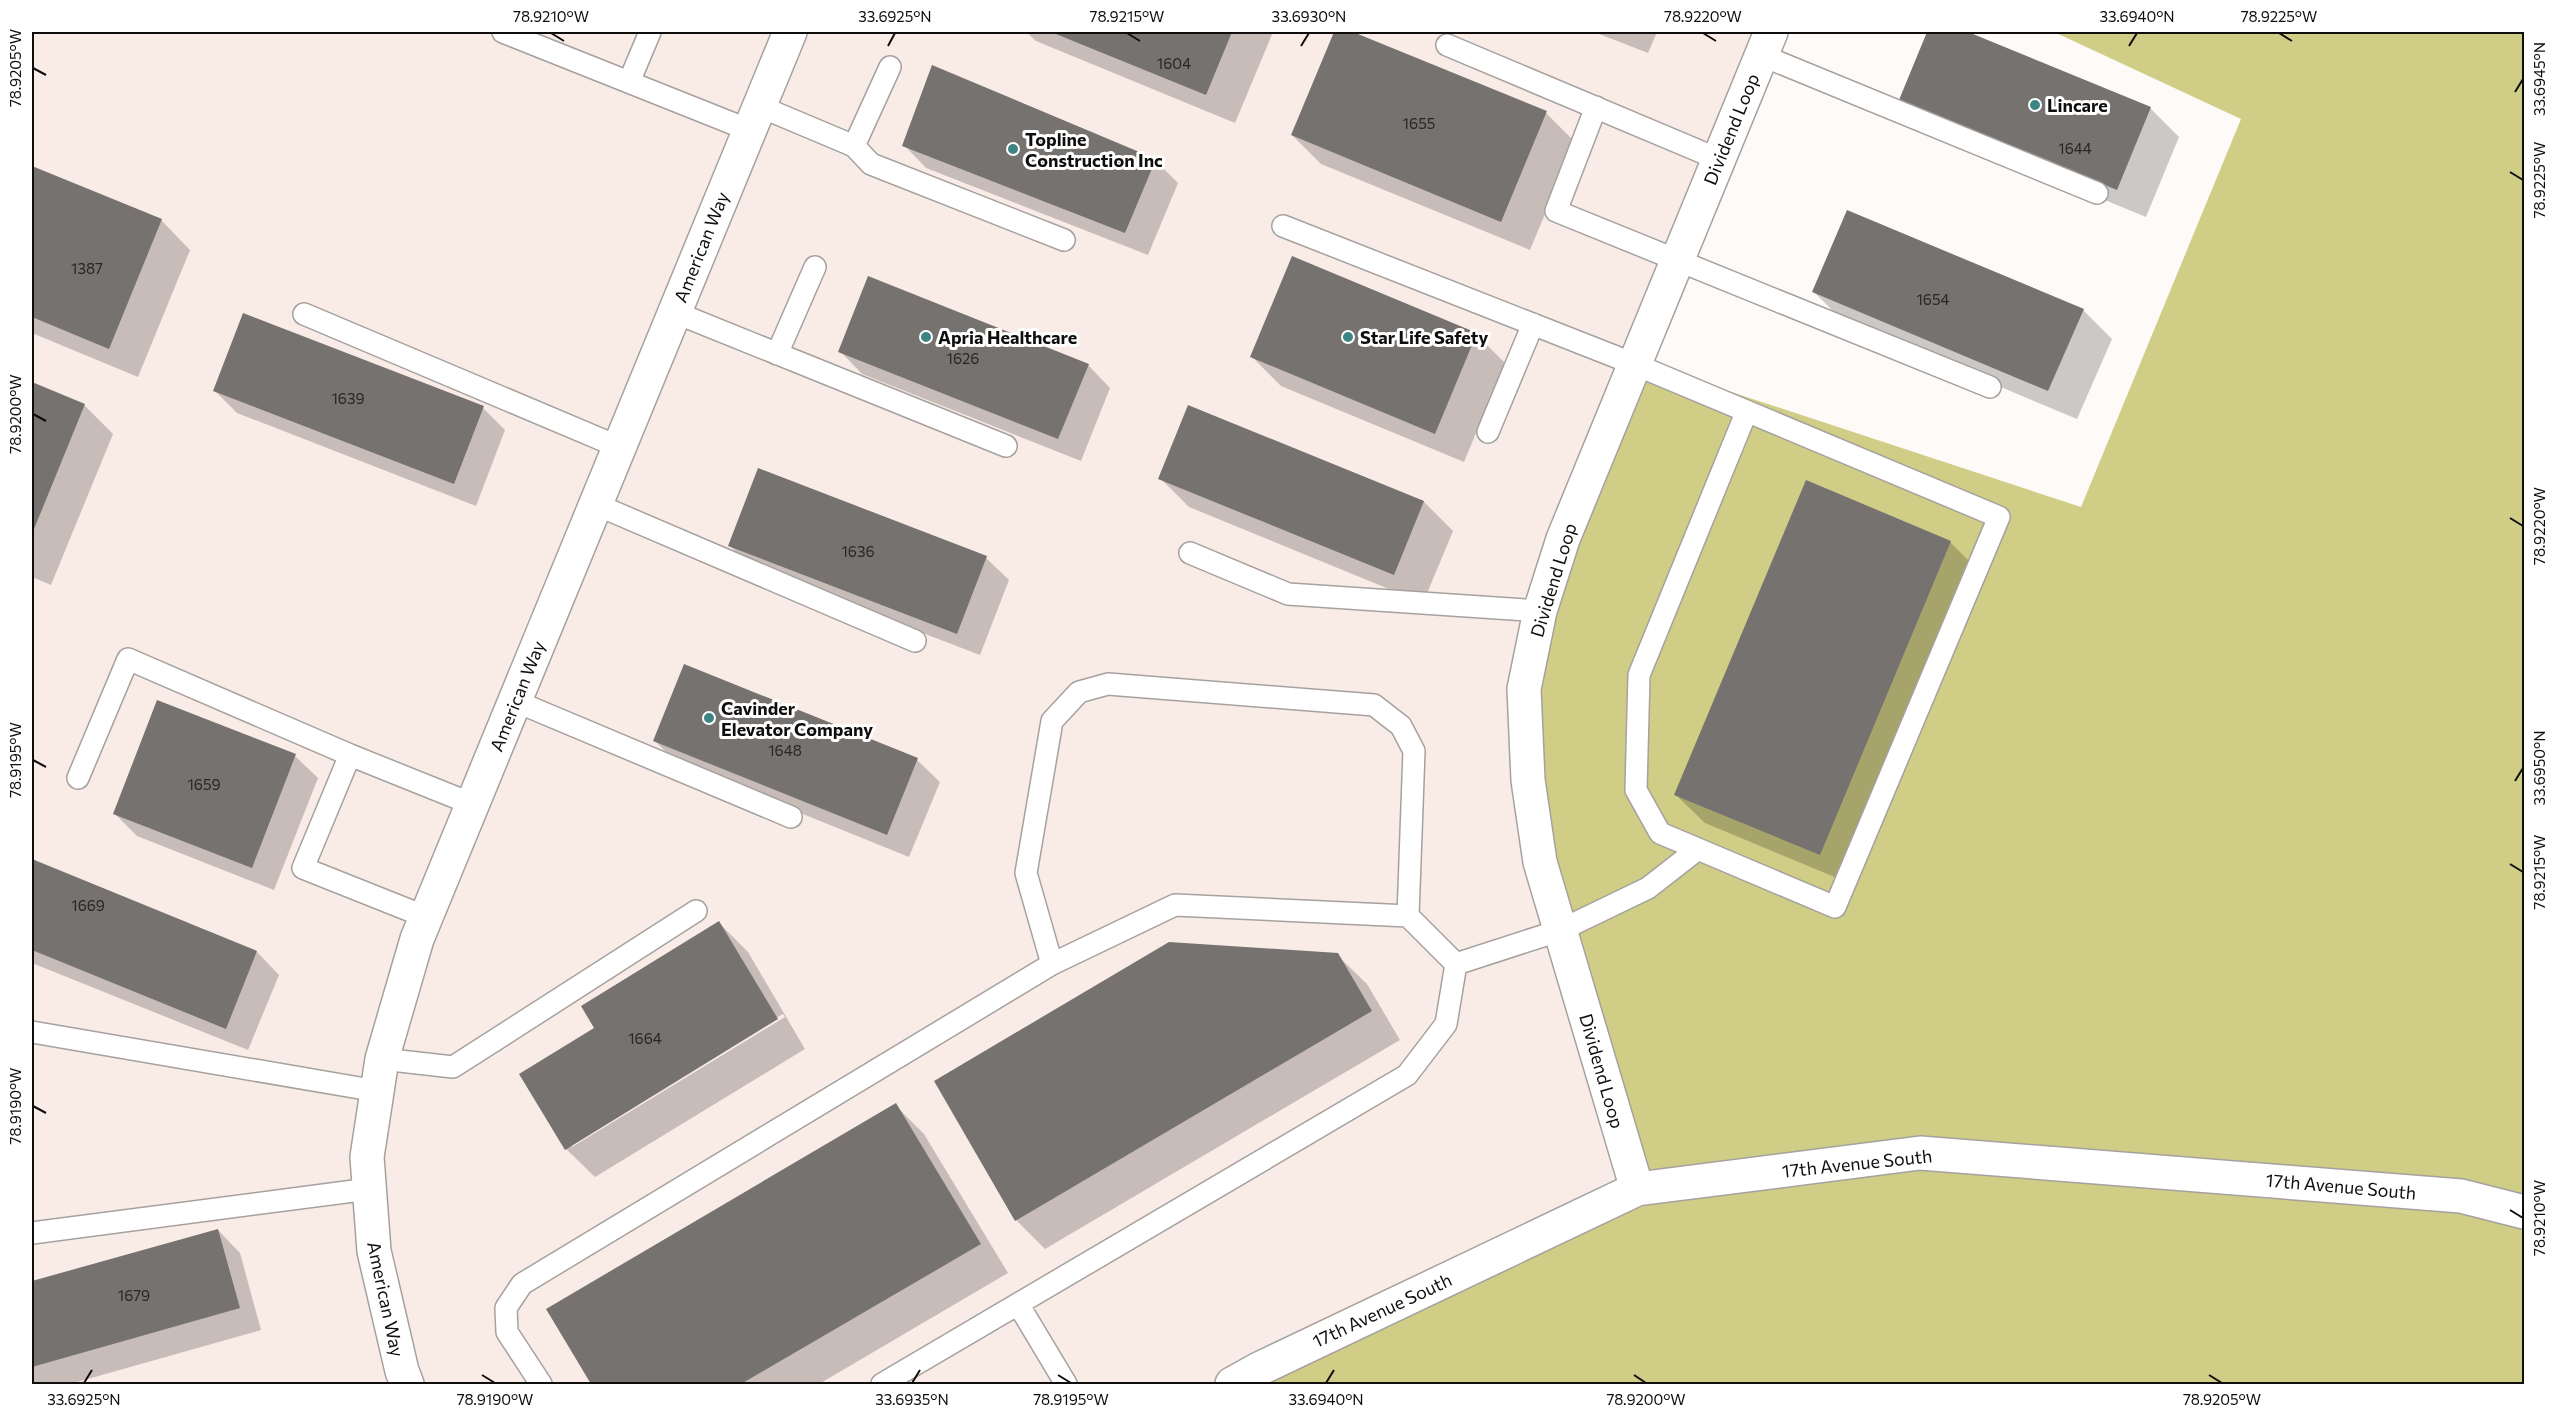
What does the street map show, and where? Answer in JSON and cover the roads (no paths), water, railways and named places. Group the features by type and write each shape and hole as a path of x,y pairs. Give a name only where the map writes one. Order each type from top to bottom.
{"street":[{"name":"American Way","path":"407,1384 374,1251 369,1189 367,1157 382,1059 417,939 790,32"},
{"name":"Dividend Loop","path":"1637,1188 1540,862 1528,780 1524,689 1540,611 1563,539 1766,43"},
{"name":"17th Avenue South","path":"1232,1384 1637,1188 1920,1153 2461,1196 2524,1212"}],"lane":[{"path":"503,32 629,82 854,146 871,164 1064,240"},
{"path":"629,82 650,32"},
{"path":"1766,43 2097,192"},
{"path":"1447,45 1718,159"},
{"path":"854,146 890,67"},
{"path":"1596,107 1556,211 1990,387"},
{"path":"1283,226 1634,364 1999,518 1835,907 1660,834 1636,790 1639,675 1746,413"},
{"path":"777,354 815,267"},
{"path":"674,312 1006,446"},
{"path":"304,314 619,447"},
{"path":"1488,432 1533,324"},
{"path":"595,504 915,640"},
{"path":"1190,553 1288,594 1540,611"},
{"path":"78,778 128,659 350,755 472,804"},
{"path":"1052,964 1026,873 1052,721 1078,692 1108,684 1374,705 1401,726 1414,751 1408,916"},
{"path":"515,701 791,817"},
{"path":"350,755 303,868 426,917"},
{"path":"1456,964 1561,930 1648,888 1698,849"},
{"path":"541,1384 507,1332 506,1308 522,1284 1052,964 1175,905 1408,916 1456,964"},
{"path":"382,1059 453,1067 696,911"},
{"path":"882,1384 1407,1075 1446,1024 1456,964"},
{"path":"32,1032 377,1091"},
{"path":"32,1233 369,1189"},
{"path":"1018,1304 1066,1384"}],"place":[{"name":"Lincare","path":"2035,105"},
{"name":"Topline Construction Inc","path":"1013,149"},
{"name":"Apria Healthcare","path":"926,337"},
{"name":"Star Life Safety","path":"1348,337"},
{"name":"Cavinder Elevator Company","path":"709,718"}]}
